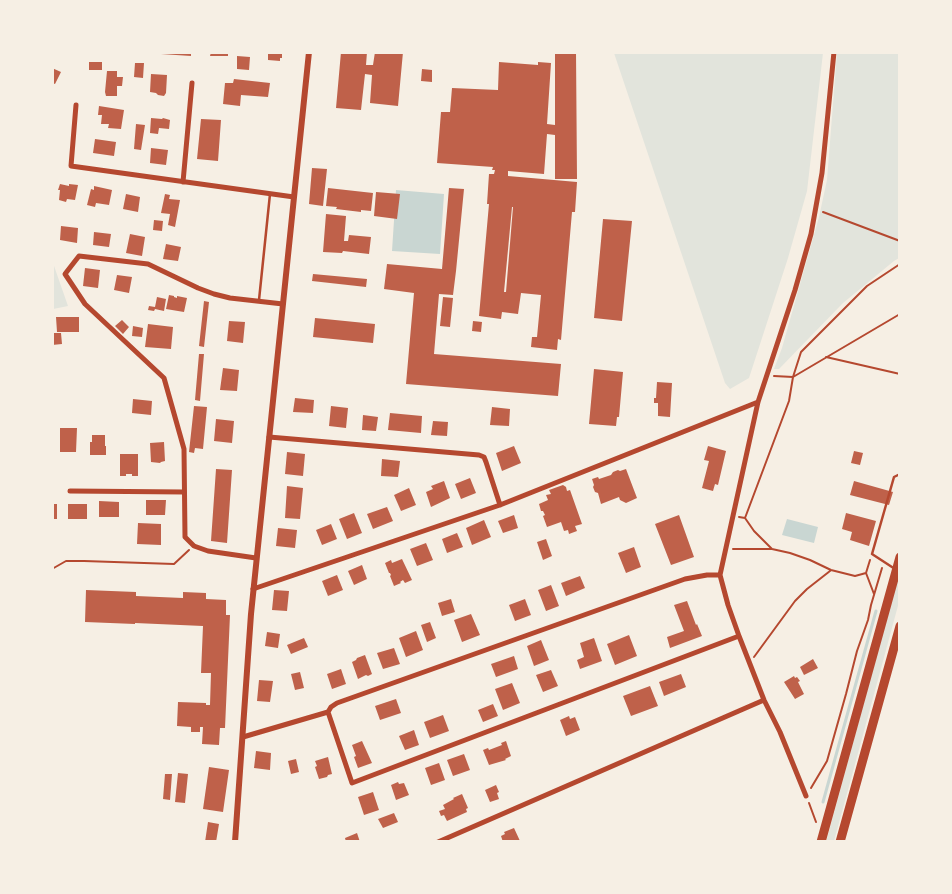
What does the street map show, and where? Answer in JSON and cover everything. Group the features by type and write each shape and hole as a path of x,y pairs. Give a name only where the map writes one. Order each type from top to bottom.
{"main road":[{"path":"821,842 900,557"},
{"path":"841,841 900,626"}],"street":[{"path":"235,842 250,614 309,52"},
{"path":"806,796 780,732 764,700 739,636 720,575 758,402 795,290 811,234 822,173 834,52"},
{"path":"183,182 192,83"},
{"path":"76,105 71,166 294,198"},
{"path":"256,558 208,551 194,546 184,537 184,448 164,378 85,304 66,274 79,256 148,264 214,294 283,304"},
{"path":"253,589 500,505 758,402"},
{"path":"269,437 479,455 484,457 500,505"},
{"path":"70,491 184,492"},
{"path":"243,737 328,712 337,703 685,579 720,575"},
{"path":"328,712 352,783 739,636"},
{"path":"438,842 764,700"}],"lane":[{"path":"259,302 270,194"},
{"path":"896,570 872,554 894,477 900,474"}],"path":[{"path":"816,210 900,241"},
{"path":"745,518 789,401 793,377 801,352 867,286 900,264"},
{"path":"767,376 793,377 900,314"},
{"path":"825,357 900,374"},
{"path":"733,516 745,518 754,531 772,550"},
{"path":"52,569 66,561 84,560 174,564 194,546"},
{"path":"726,549 772,550 790,553 831,570 855,576 866,572"},
{"path":"872,554 866,572 874,594"},
{"path":"814,828 816,821 806,796 827,761 857,650 868,620 882,560"},
{"path":"750,662 796,601 807,589 831,570"}],"shaded area":[{"path":"614,53 823,53 807,191 788,258 749,378 730,389 725,383"},
{"path":"837,53 899,53 899,258 843,303 779,369 774,369 782,348 819,217 827,180"},
{"path":"396,190 444,194 440,254 392,251"},
{"path":"53,263 68,306 53,309"},
{"path":"787,519 818,527 814,543 782,535"},
{"path":"899,574 899,602 848,790 834,841 826,842"}],"building":[{"path":"161,52 191,52 191,56 161,54"},
{"path":"211,52 228,52 228,56 210,56"},
{"path":"268,52 282,52 282,58 280,58 280,61 268,60"},
{"path":"341,52 367,52 366,65 373,65 375,52 403,52 398,106 370,103 372,75 365,74 361,110 336,108"},
{"path":"555,52 576,52 577,179 555,179 555,135 547,134 544,174 508,171 508,176 577,182 575,212 572,212 561,340 558,339 557,350 531,347 532,337 537,337 541,295 521,293 518,314 502,312 501,319 479,316 489,204 487,204 489,174 494,174 495,170 492,170 493,167 437,163 441,112 450,112 452,88 498,90 499,62 538,65 538,62 551,63 547,124 555,125","holes":["512,207 506,292 504,292"]},
{"path":"237,56 250,57 249,70 237,69"},
{"path":"89,62 102,62 102,70 89,70"},
{"path":"135,63 144,63 143,78 134,77"},
{"path":"52,68 61,72 55,84 52,83"},
{"path":"422,69 432,70 432,82 421,81"},
{"path":"107,71 117,71 117,77 123,77 122,86 117,86 117,96 106,96"},
{"path":"151,74 167,75 166,93 164,96 150,92"},
{"path":"234,79 270,83 268,97 241,95 240,106 223,104 225,83 233,83"},
{"path":"99,106 124,110 121,129 108,128 109,124 101,124 102,115 98,115"},
{"path":"151,118 170,120 169,129 159,128 158,134 150,133"},
{"path":"201,119 221,120 218,161 197,159"},
{"path":"136,124 145,125 141,150 134,149"},
{"path":"95,139 116,142 114,156 93,153"},
{"path":"151,148 168,150 166,165 150,163"},
{"path":"312,168 327,169 323,206 309,204"},
{"path":"60,184 78,185 75,200 67,199 66,202 59,200 60,190 58,190"},
{"path":"94,186 112,190 109,205 96,203 95,207 87,205 91,189 94,190"},
{"path":"328,188 373,193 371,211 361,210 361,212 326,206"},
{"path":"449,188 464,189 453,295 439,294 434,354 561,364 558,396 406,384 414,293 384,289 387,264 442,269"},
{"path":"376,192 400,194 397,219 374,216"},
{"path":"126,194 140,197 138,212 123,209"},
{"path":"165,194 170,195 169,199 180,200 175,227 168,225 170,214 161,213"},
{"path":"326,214 346,216 344,241 348,241 349,235 371,237 369,254 343,251 342,253 323,252"},
{"path":"603,219 632,221 622,321 594,318"},
{"path":"154,220 163,221 162,231 153,230"},
{"path":"61,226 78,228 77,243 60,240"},
{"path":"94,232 111,234 109,247 93,245"},
{"path":"130,234 145,237 142,256 126,253"},
{"path":"166,244 181,247 178,261 163,259"},
{"path":"85,268 100,270 98,288 83,286"},
{"path":"313,274 367,279 366,287 312,281"},
{"path":"117,275 132,277 129,293 114,290"},
{"path":"169,295 177,298 177,296 187,298 184,312 166,309"},
{"path":"157,297 166,299 164,311 148,310 149,306 155,307"},
{"path":"443,297 453,298 450,327 440,326"},
{"path":"204,301 209,302 204,347 199,346"},
{"path":"56,317 79,317 79,332 57,332"},
{"path":"315,318 375,324 373,343 313,337"},
{"path":"122,320 129,327 123,334 115,326"},
{"path":"229,321 245,322 243,343 227,341"},
{"path":"473,321 482,322 481,332 472,331"},
{"path":"148,324 173,327 171,349 145,347"},
{"path":"133,326 143,328 142,337 132,336"},
{"path":"52,333 61,333 62,344 52,345"},
{"path":"199,354 204,354 200,401 195,400"},
{"path":"223,368 239,370 237,391 220,390"},
{"path":"594,369 623,372 619,417 617,417 616,426 589,424"},
{"path":"657,382 672,383 670,417 658,416 658,403 654,403"},
{"path":"295,398 314,400 313,413 293,412"},
{"path":"133,399 152,401 151,415 132,413"},
{"path":"194,406 207,407 203,449 195,448 194,453 189,452"},
{"path":"331,406 348,408 346,428 329,426"},
{"path":"492,407 510,409 509,426 490,425"},
{"path":"390,413 422,416 421,433 388,430"},
{"path":"363,415 378,417 376,431 362,430"},
{"path":"216,419 234,421 232,443 214,441"},
{"path":"433,421 448,422 447,436 431,435"},
{"path":"60,428 77,428 76,452 60,452"},
{"path":"92,435 105,435 106,455 90,455"},
{"path":"164,442 165,461 160,463 151,462 150,443"},
{"path":"514,446 521,463 502,471 496,453"},
{"path":"708,446 726,451 718,485 715,484 713,491 702,488 709,461 704,460"},
{"path":"854,451 863,453 860,465 851,463"},
{"path":"287,452 305,454 303,476 285,474"},
{"path":"120,454 138,454 138,476 126,474 126,476 120,476"},
{"path":"382,459 400,461 398,477 381,476"},
{"path":"216,469 232,470 227,543 211,541"},
{"path":"626,469 637,498 626,503 620,500 619,497 601,504 598,493 595,492 593,487 592,479 598,477 599,479 611,475 618,470"},
{"path":"470,478 476,493 461,499 455,484"},
{"path":"444,481 450,498 431,507 426,492 433,489 431,486"},
{"path":"854,481 893,492 889,505 850,495"},
{"path":"563,485 567,491 570,490 582,524 575,526 577,531 569,534 568,530 564,531 561,522 547,527 543,516 545,515 541,511 539,504 548,500 546,495 551,494 549,490"},
{"path":"287,486 303,488 300,519 285,518"},
{"path":"409,488 416,505 401,511 394,495"},
{"path":"146,500 166,500 165,515 146,515"},
{"path":"99,501 119,502 119,517 99,517"},
{"path":"52,504 57,504 57,519 52,519"},
{"path":"68,504 87,504 87,519 68,519"},
{"path":"387,507 393,521 373,529 367,514"},
{"path":"354,513 362,533 347,539 339,519"},
{"path":"846,513 876,521 869,546 850,540 852,532 842,529"},
{"path":"514,515 518,528 503,533 498,521"},
{"path":"679,515 694,557 671,565 655,524"},
{"path":"484,520 491,537 472,545 466,528"},
{"path":"138,523 161,524 161,545 137,544"},
{"path":"331,524 337,539 322,545 316,530"},
{"path":"278,528 297,530 295,548 276,546"},
{"path":"457,533 463,547 447,553 442,539"},
{"path":"546,539 552,556 543,560 537,542"},
{"path":"426,543 433,560 417,566 410,549"},
{"path":"634,547 641,567 626,573 618,553"},
{"path":"402,559 412,580 405,583 403,580 394,586 385,563 391,560 392,563"},
{"path":"362,565 367,579 354,585 348,571"},
{"path":"337,575 343,590 328,596 322,581"},
{"path":"580,576 585,588 566,596 561,583"},
{"path":"551,585 559,606 546,611 538,590"},
{"path":"86,590 136,592 136,596 183,598 183,592 206,593 206,599 226,600 226,615 230,615 225,728 220,728 219,745 202,744 203,727 200,727 200,732 191,732 191,727 177,726 178,702 206,703 206,705 210,705 211,673 201,673 203,626 85,622"},
{"path":"274,590 289,591 287,611 272,610"},
{"path":"451,599 455,612 442,616 438,603"},
{"path":"525,599 531,615 515,621 509,605"},
{"path":"687,601 702,636 670,648 667,637 684,631 674,605"},
{"path":"471,614 480,635 462,642 454,620"},
{"path":"430,622 436,638 427,642 421,625"},
{"path":"416,631 423,650 406,657 399,638"},
{"path":"267,632 280,634 278,648 265,646"},
{"path":"629,635 637,656 615,665 607,644"},
{"path":"304,638 308,647 291,654 287,645"},
{"path":"594,638 602,661 580,669 577,660 584,657 580,643"},
{"path":"541,640 549,660 534,666 527,646"},
{"path":"394,648 400,664 383,669 377,653"},
{"path":"365,655 372,674 358,679 352,662"},
{"path":"514,656 518,669 496,677 491,664"},
{"path":"813,659 818,668 804,675 800,667"},
{"path":"341,669 346,684 332,689 327,674"},
{"path":"551,670 558,686 543,692 536,675"},
{"path":"300,672 304,688 295,690 291,674"},
{"path":"681,674 686,687 664,696 659,682"},
{"path":"794,676 800,681 798,682 804,694 795,699 784,682"},
{"path":"259,680 273,681 270,702 257,701"},
{"path":"512,683 520,703 503,710 495,689"},
{"path":"650,686 658,706 631,716 623,696"},
{"path":"396,699 401,713 380,720 375,706"},
{"path":"493,704 498,716 483,722 478,710"},
{"path":"443,715 449,731 430,738 424,722"},
{"path":"569,716 570,719 575,717 580,730 566,736 560,720"},
{"path":"414,730 419,745 405,750 399,736"},
{"path":"362,741 372,763 358,768 352,745"},
{"path":"506,741 511,756 506,760 489,765 483,750 488,748 489,750 502,745 501,743"},
{"path":"256,751 271,753 270,770 254,768"},
{"path":"464,754 470,770 453,776 447,760"},
{"path":"328,757 332,774 319,779 315,761"},
{"path":"296,759 299,772 291,774 288,761"},
{"path":"439,763 445,780 431,785 425,768"},
{"path":"209,767 229,770 223,812 203,809"},
{"path":"178,773 188,774 185,803 175,802"},
{"path":"165,774 172,774 170,800 163,799"},
{"path":"398,782 399,784 404,783 409,795 396,800 391,785"},
{"path":"496,785 499,799 490,802 485,790"},
{"path":"373,792 379,810 364,815 358,797"},
{"path":"462,794 468,808 466,809 467,812 447,821 444,815 441,816 439,811 445,809 443,805"},
{"path":"394,813 398,822 383,828 378,819"},
{"path":"208,822 219,824 216,842 205,842"},
{"path":"514,828 520,841 503,842 501,836 505,834 504,832"},
{"path":"357,833 360,842 346,842 345,838"}],"waterway":[{"path":"823,802 876,611"}]}
